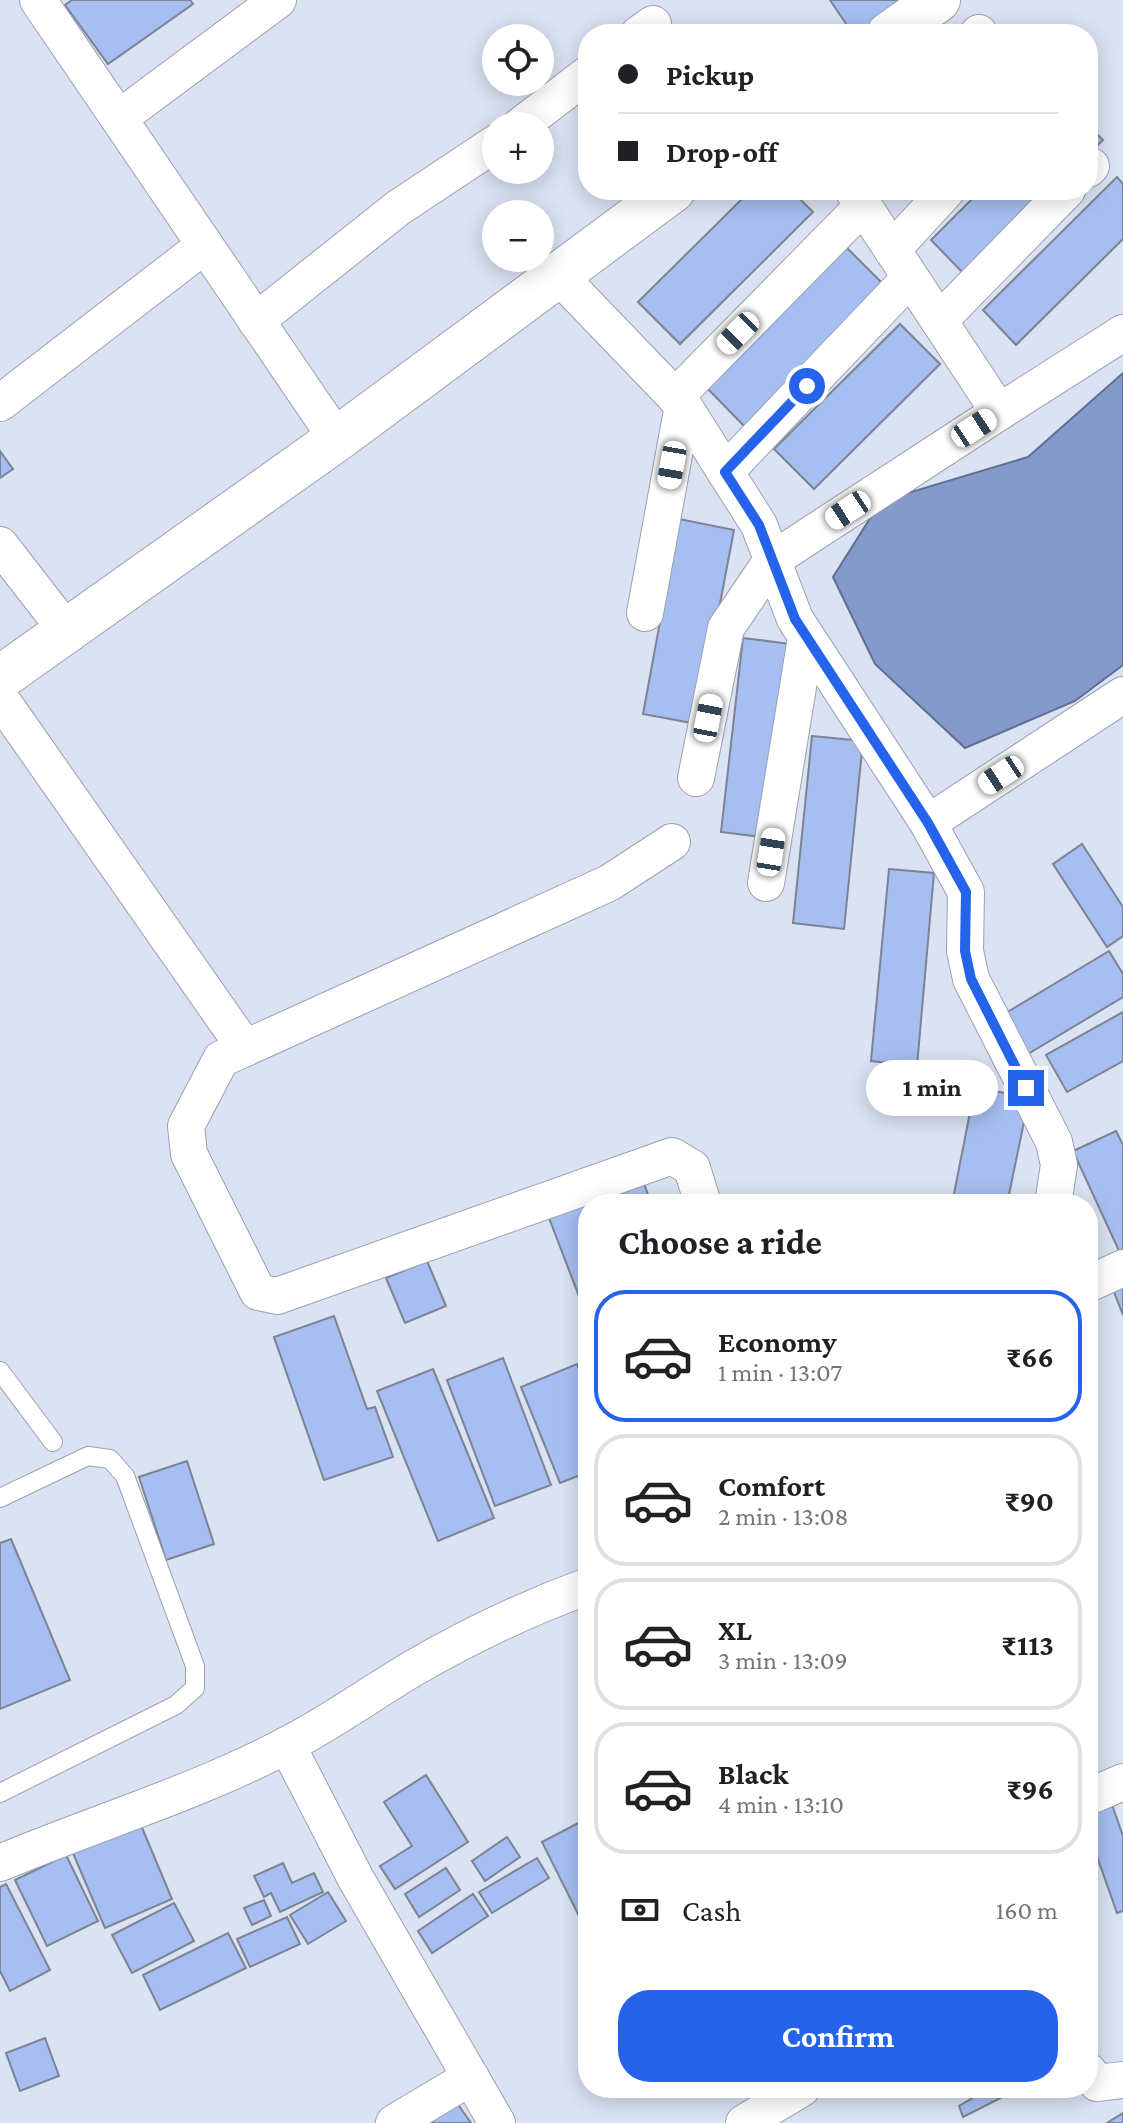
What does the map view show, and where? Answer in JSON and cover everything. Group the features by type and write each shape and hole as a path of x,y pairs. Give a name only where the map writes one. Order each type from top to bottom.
{"street":[{"path":"38,0 337,439"},
{"path":"119,118 278,0"},
{"path":"903,24 938,0"},
{"path":"538,112 578,82"},
{"path":"256,321 398,208 482,152"},
{"path":"0,678 337,439 659,200"},
{"path":"645,613 679,401 856,200"},
{"path":"859,200 999,412"},
{"path":"725,472 901,264 941,200"},
{"path":"939,321 1058,200"},
{"path":"0,403 205,245"},
{"path":"558,275 679,401 759,525 795,619 806,638 928,823 966,892 965,951 971,979 1054,1142 1059,1165 1055,1194"},
{"path":"696,778 726,628 772,560 1123,333"},
{"path":"0,545 66,630"},
{"path":"766,883 806,638"},
{"path":"928,823 1123,695"},
{"path":"0,698 245,1048"},
{"path":"672,842 609,883 221,1059 186,1126 189,1154 258,1292 277,1296 672,1156 692,1168 700,1194"},
{"path":"1098,1279 1123,1268"},
{"path":"0,1863 95,1823 194,1787 287,1745 416,1667 578,1590"},
{"path":"287,1745 356,1879 497,2123"},
{"path":"1098,1793 1123,1782"},
{"path":"394,2123 471,2077"},
{"path":"1098,2083 1123,2080"},
{"path":"744,2123 785,2098"}],"lane":[{"path":"0,1371 53,1442"},
{"path":"0,1498 88,1456 110,1459 125,1476 195,1666 195,1688 176,1705 0,1793"}],"water":[{"path":"1123,373 1123,665 1075,701 965,748 875,664 833,577 881,501 1028,457"}],"building":[{"path":"72,0 190,0 193,4 108,64 65,5"},
{"path":"830,0 917,0 882,24 846,24"},
{"path":"1117,177 1123,184 1123,239 1016,345 983,310 1094,200 1098,200 1098,196"},
{"path":"741,200 801,200 813,212 680,344 638,302"},
{"path":"971,200 1043,200 966,276 931,240"},
{"path":"845,246 888,289 747,429 704,385"},
{"path":"900,324 940,364 814,489 774,449"},
{"path":"0,451 13,469 0,478"},
{"path":"679,519 734,530 697,724 643,714"},
{"path":"743,638 791,644 769,838 721,832"},
{"path":"812,736 863,741 844,929 793,923"},
{"path":"1082,844 1123,907 1123,936 1107,947 1053,864"},
{"path":"889,869 934,873 917,1066 871,1061"},
{"path":"1109,951 1123,974 1123,997 1023,1057 999,1017"},
{"path":"1123,1012 1123,1061 1067,1092 1046,1055"},
{"path":"975,1087 1029,1098 1009,1194 954,1194"},
{"path":"1116,1131 1123,1145 1123,1252 1120,1253 1098,1205 1098,1194 1093,1194 1073,1151"},
{"path":"642,1177 648,1194 593,1194"},
{"path":"578,1199 578,1294 546,1210"},
{"path":"427,1261 446,1306 405,1323 386,1278"},
{"path":"1123,1276 1123,1315 1110,1282"},
{"path":"334,1316 367,1409 375,1407 393,1457 324,1480 274,1337"},
{"path":"503,1358 551,1485 495,1506 447,1380"},
{"path":"577,1364 578,1476 560,1483 521,1387"},
{"path":"433,1369 494,1518 438,1541 377,1391"},
{"path":"187,1461 214,1544 166,1560 139,1477"},
{"path":"11,1539 70,1680 0,1709 0,1543"},
{"path":"426,1775 468,1842 395,1889 380,1866 412,1846 384,1802"},
{"path":"1110,1799 1123,1836 1123,1911 1117,1913 1098,1859 1098,1803"},
{"path":"140,1823 172,1899 105,1928 72,1851"},
{"path":"578,1823 578,1914 542,1842"},
{"path":"507,1837 520,1857 485,1881 472,1861"},
{"path":"66,1855 98,1921 47,1946 15,1880"},
{"path":"537,1858 549,1878 492,1913 479,1892"},
{"path":"283,1863 292,1883 314,1873 323,1892 280,1912 271,1893 264,1897 254,1876"},
{"path":"446,1868 460,1890 419,1917 405,1894"},
{"path":"6,1884 50,1970 10,1991 0,1971 0,1887"},
{"path":"328,1892 346,1921 308,1944 290,1915"},
{"path":"473,1894 488,1916 432,1953 418,1931"},
{"path":"264,1900 271,1916 252,1925 244,1908"},
{"path":"174,1903 194,1941 132,1973 112,1935"},
{"path":"287,1917 300,1944 250,1967 237,1939"},
{"path":"228,1933 246,1968 160,2010 143,1975"},
{"path":"45,2038 59,2076 20,2091 6,2053"},
{"path":"973,2098 1000,2098 963,2117 959,2106"},
{"path":"457,2103 471,2123 428,2123"},
{"path":"1123,2113 1123,2123 1107,2123"}],"route":[{"path":"807,386 725,472 759,525 795,619 928,823 966,892 965,951 971,979 1026,1088"}]}
